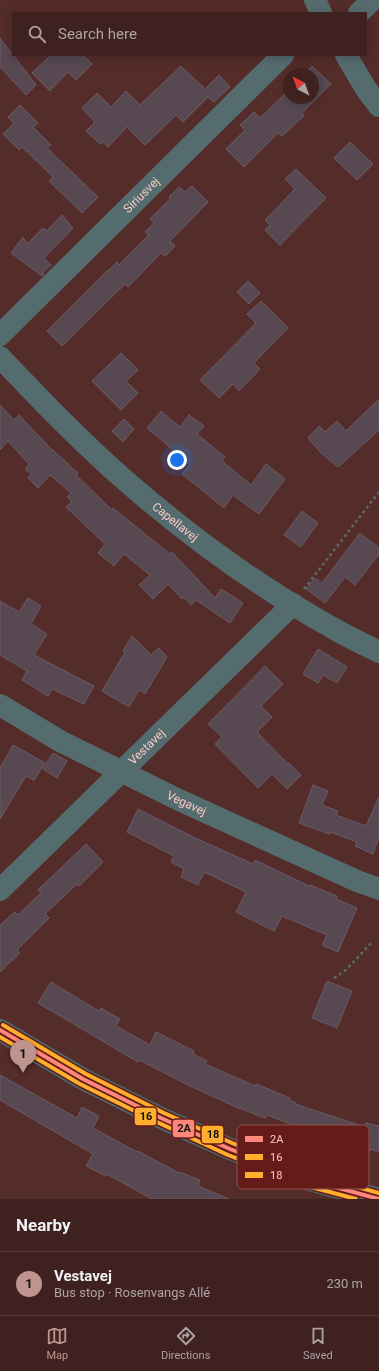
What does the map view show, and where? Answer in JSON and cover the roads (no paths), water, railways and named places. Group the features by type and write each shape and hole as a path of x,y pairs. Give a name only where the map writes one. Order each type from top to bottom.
{"street":[{"path":"315,0 321,12"},
{"path":"360,12 372,0"},
{"name":"Siriusvej","path":"0,335 283,56"},
{"path":"347,56 366,89 379,106"},
{"name":"Capellavej","path":"0,357 61,421 126,482 182,528 252,578 293,604 330,627 379,652"},
{"name":"Vestavej","path":"0,890 293,604"},
{"name":"Vegavej","path":"0,705 60,740 186,804 357,881 379,889"},
{"path":"0,1030 83,1078 160,1118 237,1152"},
{"path":"342,1189 379,1199"}],"place":[{"name":"Vestavej","path":"23,1073"}]}
